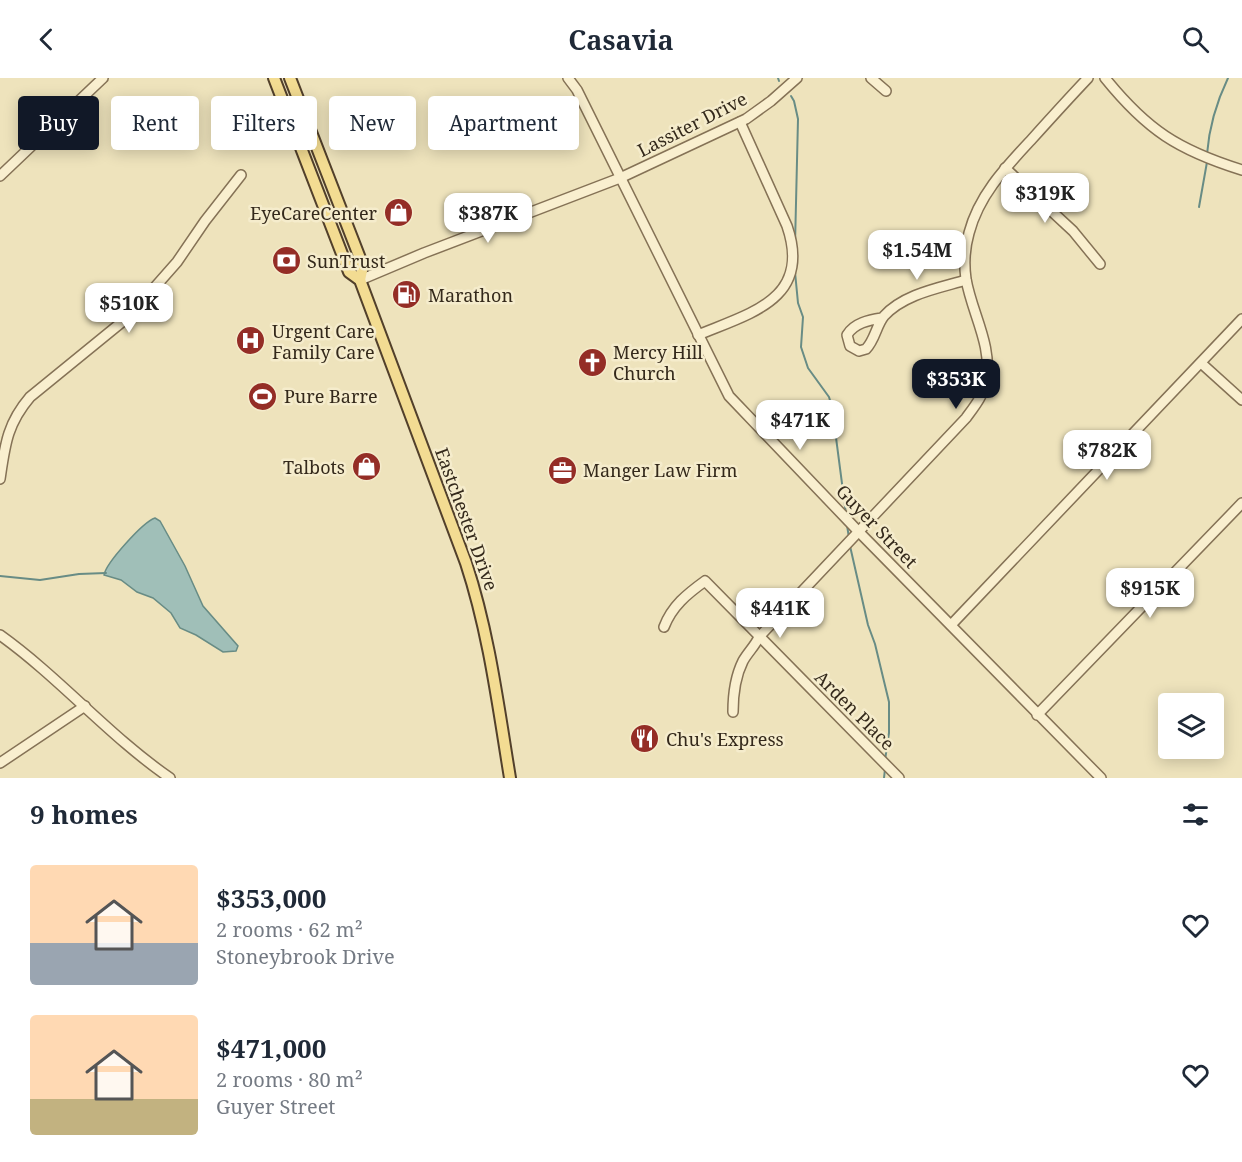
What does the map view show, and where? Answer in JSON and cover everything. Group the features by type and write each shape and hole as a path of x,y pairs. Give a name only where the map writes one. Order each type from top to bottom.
{"main road":[{"name":"Eastchester Drive","path":"274,78 349,272 360,280"},
{"name":"Eastchester Drive","path":"290,78 363,266 360,280 457,535 479,602 510,778"}],"street":[{"path":"0,176 104,78"},
{"name":"Guyer Street","path":"568,78 729,396 1038,716 1101,778"},
{"name":"Lassiter Drive","path":"360,280 424,252 620,178 740,122 771,101 797,78"},
{"path":"871,78 886,91"},
{"path":"733,712 737,678 743,661 759,637 966,418 979,399 985,384 988,362 983,335 966,280 968,236 976,211 1005,168 1088,78"},
{"path":"1105,78 1124,102 1155,131 1190,151 1242,170"},
{"path":"698,335 767,305 784,286 792,265 793,243 787,226 740,122"},
{"path":"1005,168 1073,231 1100,264"},
{"path":"0,479 5,441 18,411 30,397 141,304 177,262 241,175"},
{"path":"882,318 910,298 966,280"},
{"path":"951,625 1242,319"},
{"path":"1201,363 1242,400"},
{"path":"1038,716 1242,503"},
{"name":"Arden Place","path":"664,627 669,614 677,604 705,581 899,778"},
{"path":"0,635 124,742 170,778"},
{"path":"0,763 85,706"}],"water":[{"path":"155,518 160,521 185,566 203,606 238,646 236,651 223,652 180,628 171,613 153,598 137,592 121,580 104,575 106,569 126,544 142,527"}],"waterway":[{"path":"1207,154 1214,115 1228,78"},
{"path":"791,96 798,119 795,245"},
{"path":"1199,207 1207,162"},
{"path":"795,272 798,303 803,317 801,347 808,368 829,397 832,407 846,514"},
{"path":"847,525 849,538"},
{"path":"850,546 889,702 889,733 885,760"},
{"path":"0,576 40,580 79,574 106,573"},
{"path":"884,778 885,769"}],"place":[{"name":"EyeCareCenter","path":"398,213"},
{"name":"SunTrust","path":"286,261"},
{"name":"Marathon","path":"407,295"},
{"name":"Urgent Care Family Care","path":"251,341"},
{"name":"Mercy Hill Church","path":"592,362"},
{"name":"Pure Barre","path":"263,396"},
{"name":"Talbots","path":"366,467"},
{"name":"Manger Law Firm","path":"562,470"},
{"name":"Chu's Express","path":"645,739"}]}
